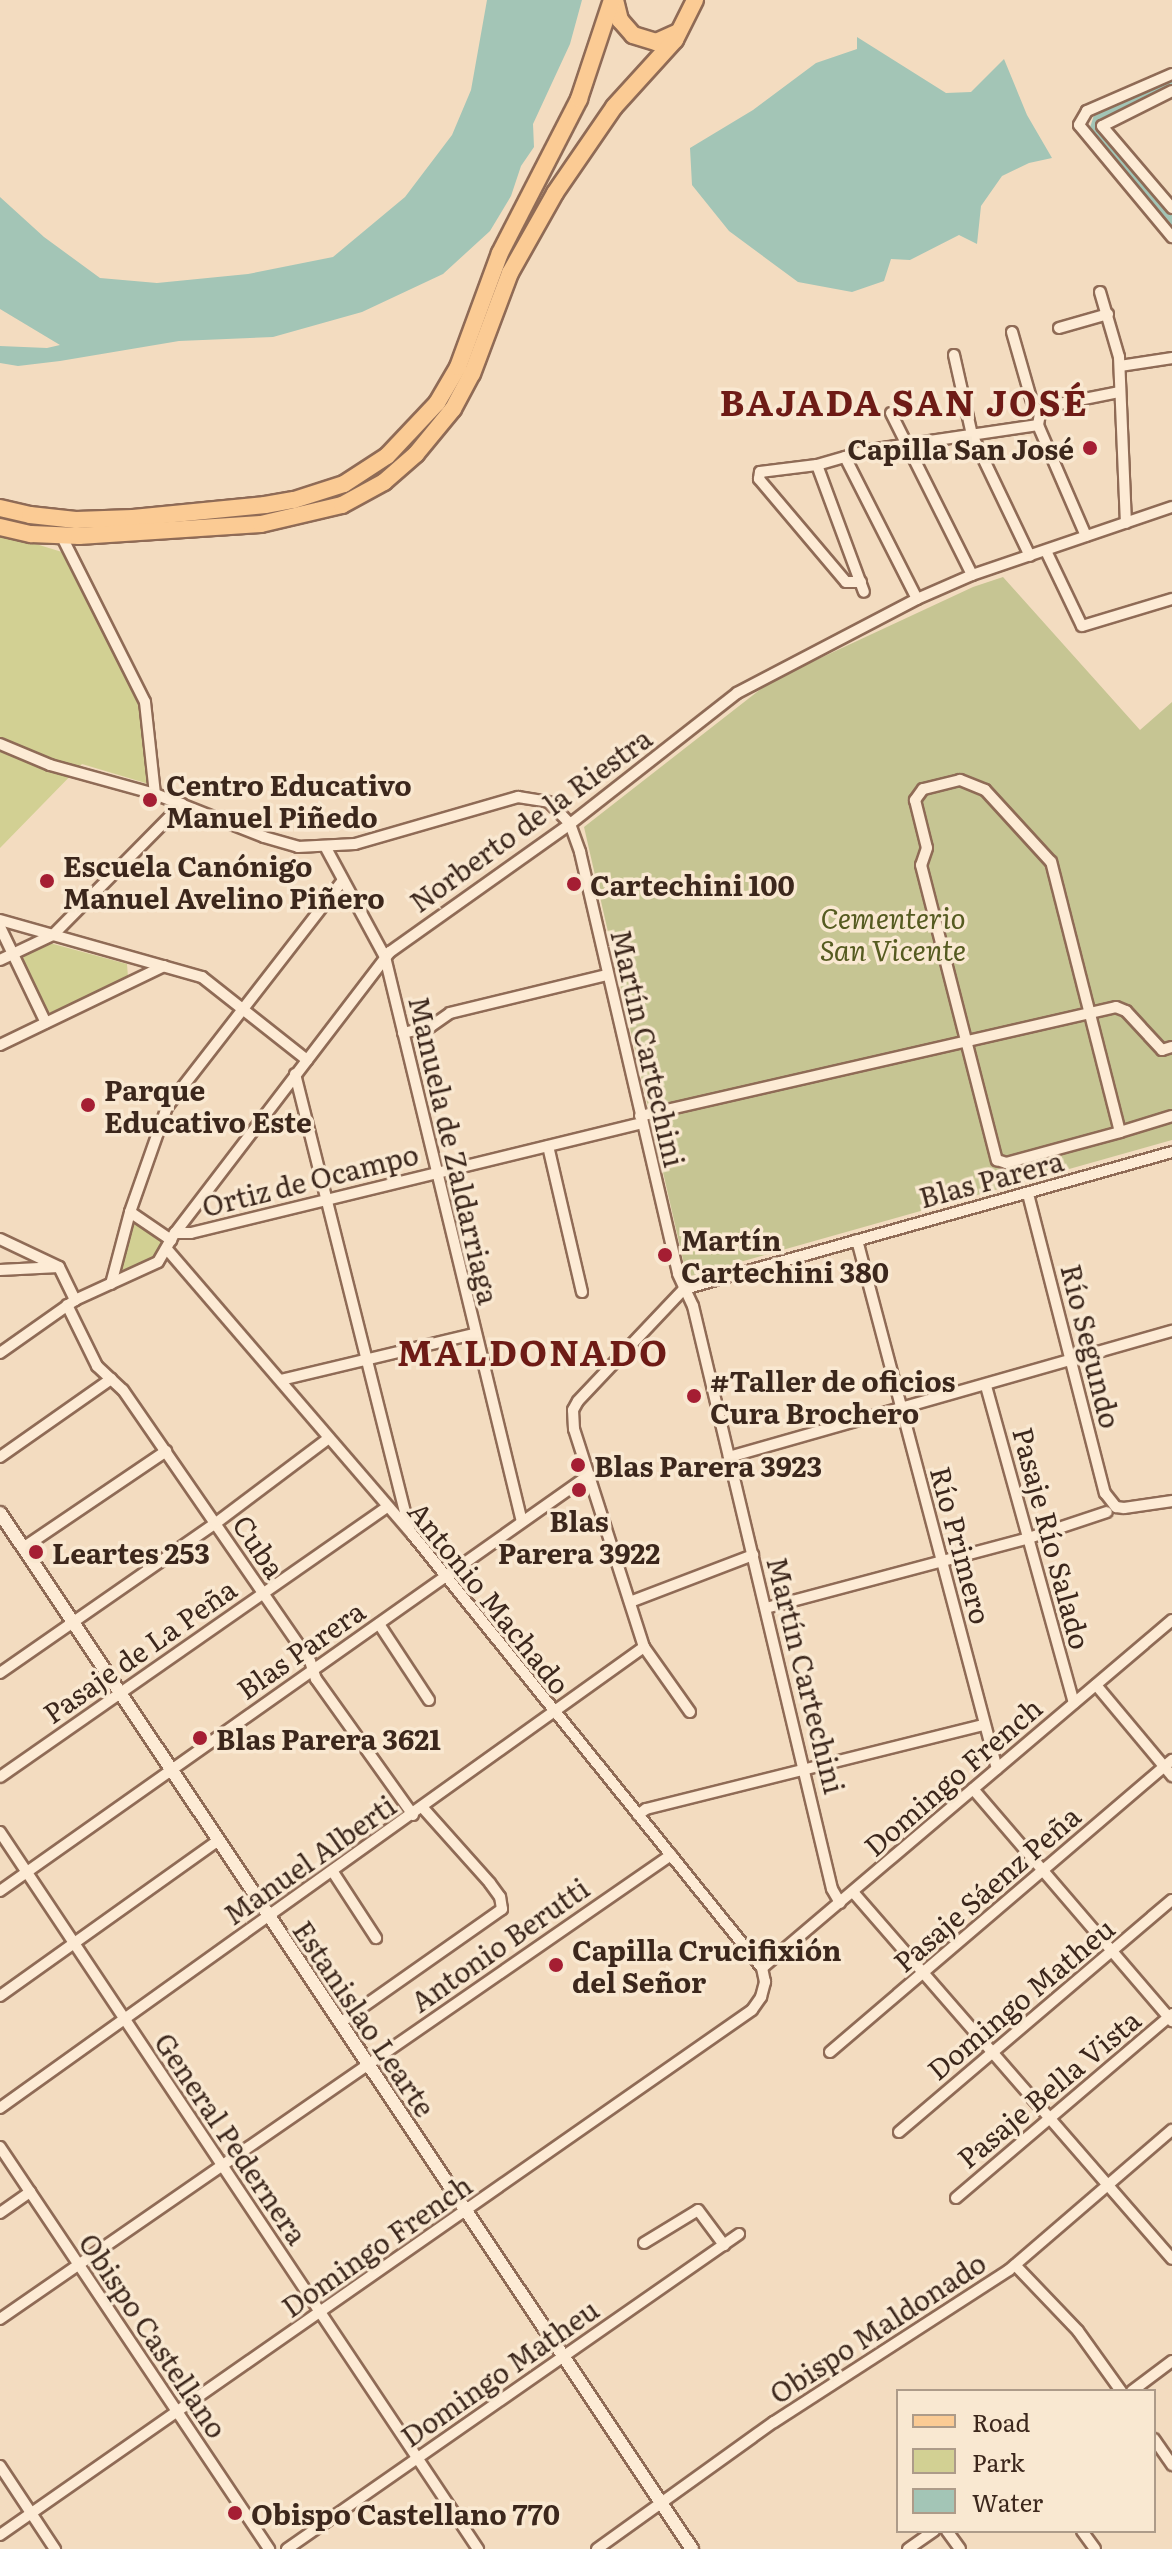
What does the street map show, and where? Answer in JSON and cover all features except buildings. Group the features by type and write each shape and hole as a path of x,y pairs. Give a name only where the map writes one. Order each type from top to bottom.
{"main road":[{"path":"614,0 623,25 639,38 664,40 685,23"},
{"path":"0,508 59,527 294,500 363,474 405,440 437,403 458,367 500,253 579,99 614,0"},
{"path":"0,527 289,520 342,505 401,469 462,394 510,273 568,171 614,107 675,40 695,0"}],"street":[{"path":"1172,74 1087,111 1079,125 1082,133 1172,237"},
{"path":"1172,91 1102,126 1172,208"},
{"path":"1100,292 1120,366 1126,523"},
{"path":"1059,328 1108,314"},
{"path":"1012,332 1033,405 1086,536"},
{"path":"954,355 972,435 1030,556"},
{"path":"1120,366 1172,358"},
{"path":"817,465 863,587 846,582 758,475 765,470 817,465 1039,420 1049,406 1119,392"},
{"path":"891,413 972,575"},
{"path":"845,457 917,599"},
{"name":"Norberto de la Riestra","path":"0,1353 71,1302 158,1262 385,957 570,824 753,683 917,599 972,575 1172,507"},
{"path":"59,527 145,702 155,794"},
{"path":"1046,551 1082,626 1172,599"},
{"path":"0,744 50,765 155,794 279,843 326,848 355,844 518,797 549,802 570,824"},
{"path":"1120,1132 1051,862 985,790 969,782 948,781 923,789 915,806 927,848 921,865 994,1154 1001,1162 1120,1132 1172,1116"},
{"path":"0,960 53,935 182,804"},
{"name":"Martín Cartechini","path":"570,824 580,852 641,1120 684,1289 693,1306 807,1772 832,1889 840,1903"},
{"name":"Manuela de Zaldarriaga","path":"326,848 385,957 522,1522"},
{"path":"111,1284 130,1212 167,1107 343,880"},
{"path":"0,920 202,977 307,1060"},
{"path":"0,927 46,1023"},
{"path":"0,1045 164,966"},
{"path":"403,1033 430,1027 450,1013 607,975"},
{"name":"Ortiz de Ocampo","path":"171,1241 191,1233 548,1146 641,1120 1090,1014 1122,1008 1162,1050 1172,1047"},
{"path":"295,1074 412,1534"},
{"path":"548,1146 582,1292"},
{"name":"Blas Parera","path":"684,1289 1171,1156"},
{"name":"Río Segundo","path":"1028,1194 1105,1493 1112,1509"},
{"name":"Antonio Machado","path":"130,1212 171,1241 762,1968 765,1982"},
{"path":"0,1239 59,1267"},
{"name":"Río Primero","path":"857,1240 997,1769"},
{"path":"0,1270 59,1267"},
{"name":"Cuba","path":"59,1267 97,1366 123,1390 166,1451 313,1668 316,1679 413,1815"},
{"path":"684,1289 573,1410 574,1429 644,1647 690,1712"},
{"path":"729,1457 1172,1331"},
{"path":"281,1380 474,1334"},
{"path":"0,1457 111,1379"},
{"name":"Pasaje Río Salado","path":"986,1386 1074,1703"},
{"path":"0,1673 216,1523 329,1438"},
{"path":"23,1548 166,1451"},
{"name":"Blas Parera","path":"0,1891 589,1475"},
{"path":"766,1608 1026,1539 1112,1509 1143,1508 1172,1501"},
{"name":"Pasaje de La Peña","path":"0,1777 385,1508"},
{"name":"Estanislao Learte","path":"0,1513 692,2549"},
{"path":"630,1602 753,1555"},
{"name":"Domingo French","path":"762,1968 1172,1620"},
{"path":"379,1624 429,1700"},
{"name":"Manuel Alberti","path":"0,2108 644,1647"},
{"path":"1096,1685 1169,1767"},
{"path":"638,1815 646,1809 807,1772 984,1725"},
{"name":"Pasaje Sáenz Peña","path":"830,2052 1169,1767"},
{"path":"973,1789 1171,2018"},
{"path":"340,2023 502,1909 500,1897 490,1883 423,1808"},
{"name":"General Pedernera","path":"0,1832 219,2166 321,2311 478,2549"},
{"path":"0,1996 217,1841"},
{"name":"Antonio Berutti","path":"0,2319 671,1855"},
{"path":"333,1872 376,1938"},
{"path":"853,1892 1172,2259"},
{"name":"Domingo Matheu","path":"899,2132 1172,1900"},
{"name":"Domingo French","path":"0,2535 752,2010 761,1997 765,1982"},
{"name":"Pasaje Bella Vista","path":"956,2198 1171,2018"},
{"name":"Obispo Maldonado","path":"597,2549 774,2422 1015,2265 1172,2130"},
{"name":"Obispo Castellano","path":"0,2147 269,2549"},
{"path":"0,2213 30,2192"},
{"path":"644,2243 698,2210 724,2245"},
{"name":"Domingo Matheu","path":"287,2549 739,2234"},
{"path":"1015,2265 1078,2331 1120,2389"},
{"path":"1135,2389 1172,2361"},
{"path":"1156,2442 1172,2465"},
{"path":"0,2466 55,2549"},
{"path":"908,2549 931,2533"}],"green space":[{"path":"0,533 62,552 141,709 152,785 82,764 0,848"},
{"name":"Cementerio San Vicente","path":"1003,577 1140,730 1172,702 1172,1140 687,1277 584,827 771,681 973,587"},
{"path":"46,942 127,964 128,977 53,1013 47,1011 23,961 24,953"},
{"path":"132,1217 164,1243 154,1259 114,1279"}],"water":[{"path":"487,0 582,0 570,44 533,124 534,147 521,166 511,196 490,231 443,274 362,312 273,337 179,341 60,361 18,366 0,363 0,346 47,348 60,345 0,309 0,197 44,237 100,278 157,283 248,274 333,257 405,197 452,135 471,90"},
{"path":"857,37 946,93 971,92 1004,59 1027,115 1052,158 1029,163 1002,176 981,206 977,244 959,235 910,260 891,259 884,281 852,292 798,282 729,231 692,185 690,148 753,110 816,63 857,49"}],"waterway":[{"path":"1172,83 1098,119 1094,131 1172,220"}],"place":[{"name":"Capilla San José","path":"1090,448"},
{"name":"Centro Educativo Manuel Piñedo","path":"150,800"},
{"name":"Escuela Canónigo Manuel Avelino Piñero","path":"47,881"},
{"name":"Cartechini 100","path":"574,884"},
{"name":"Parque Educativo Este","path":"88,1105"},
{"name":"Martín Cartechini 380","path":"665,1255"},
{"name":"#Taller de oficios Cura Brochero","path":"694,1396"},
{"name":"Blas Parera 3923","path":"578,1465"},
{"name":"Blas Parera 3922","path":"579,1490"},
{"name":"Leartes 253","path":"36,1552"},
{"name":"Blas Parera 3621","path":"200,1738"},
{"name":"Capilla Crucifixión del Señor","path":"556,1965"},
{"name":"Obispo Castellano 770","path":"235,2513"}],"district":[{"name":"BAJADA SAN JOSÉ","path":"904,401"},
{"name":"MALDONADO","path":"533,1351"}]}
